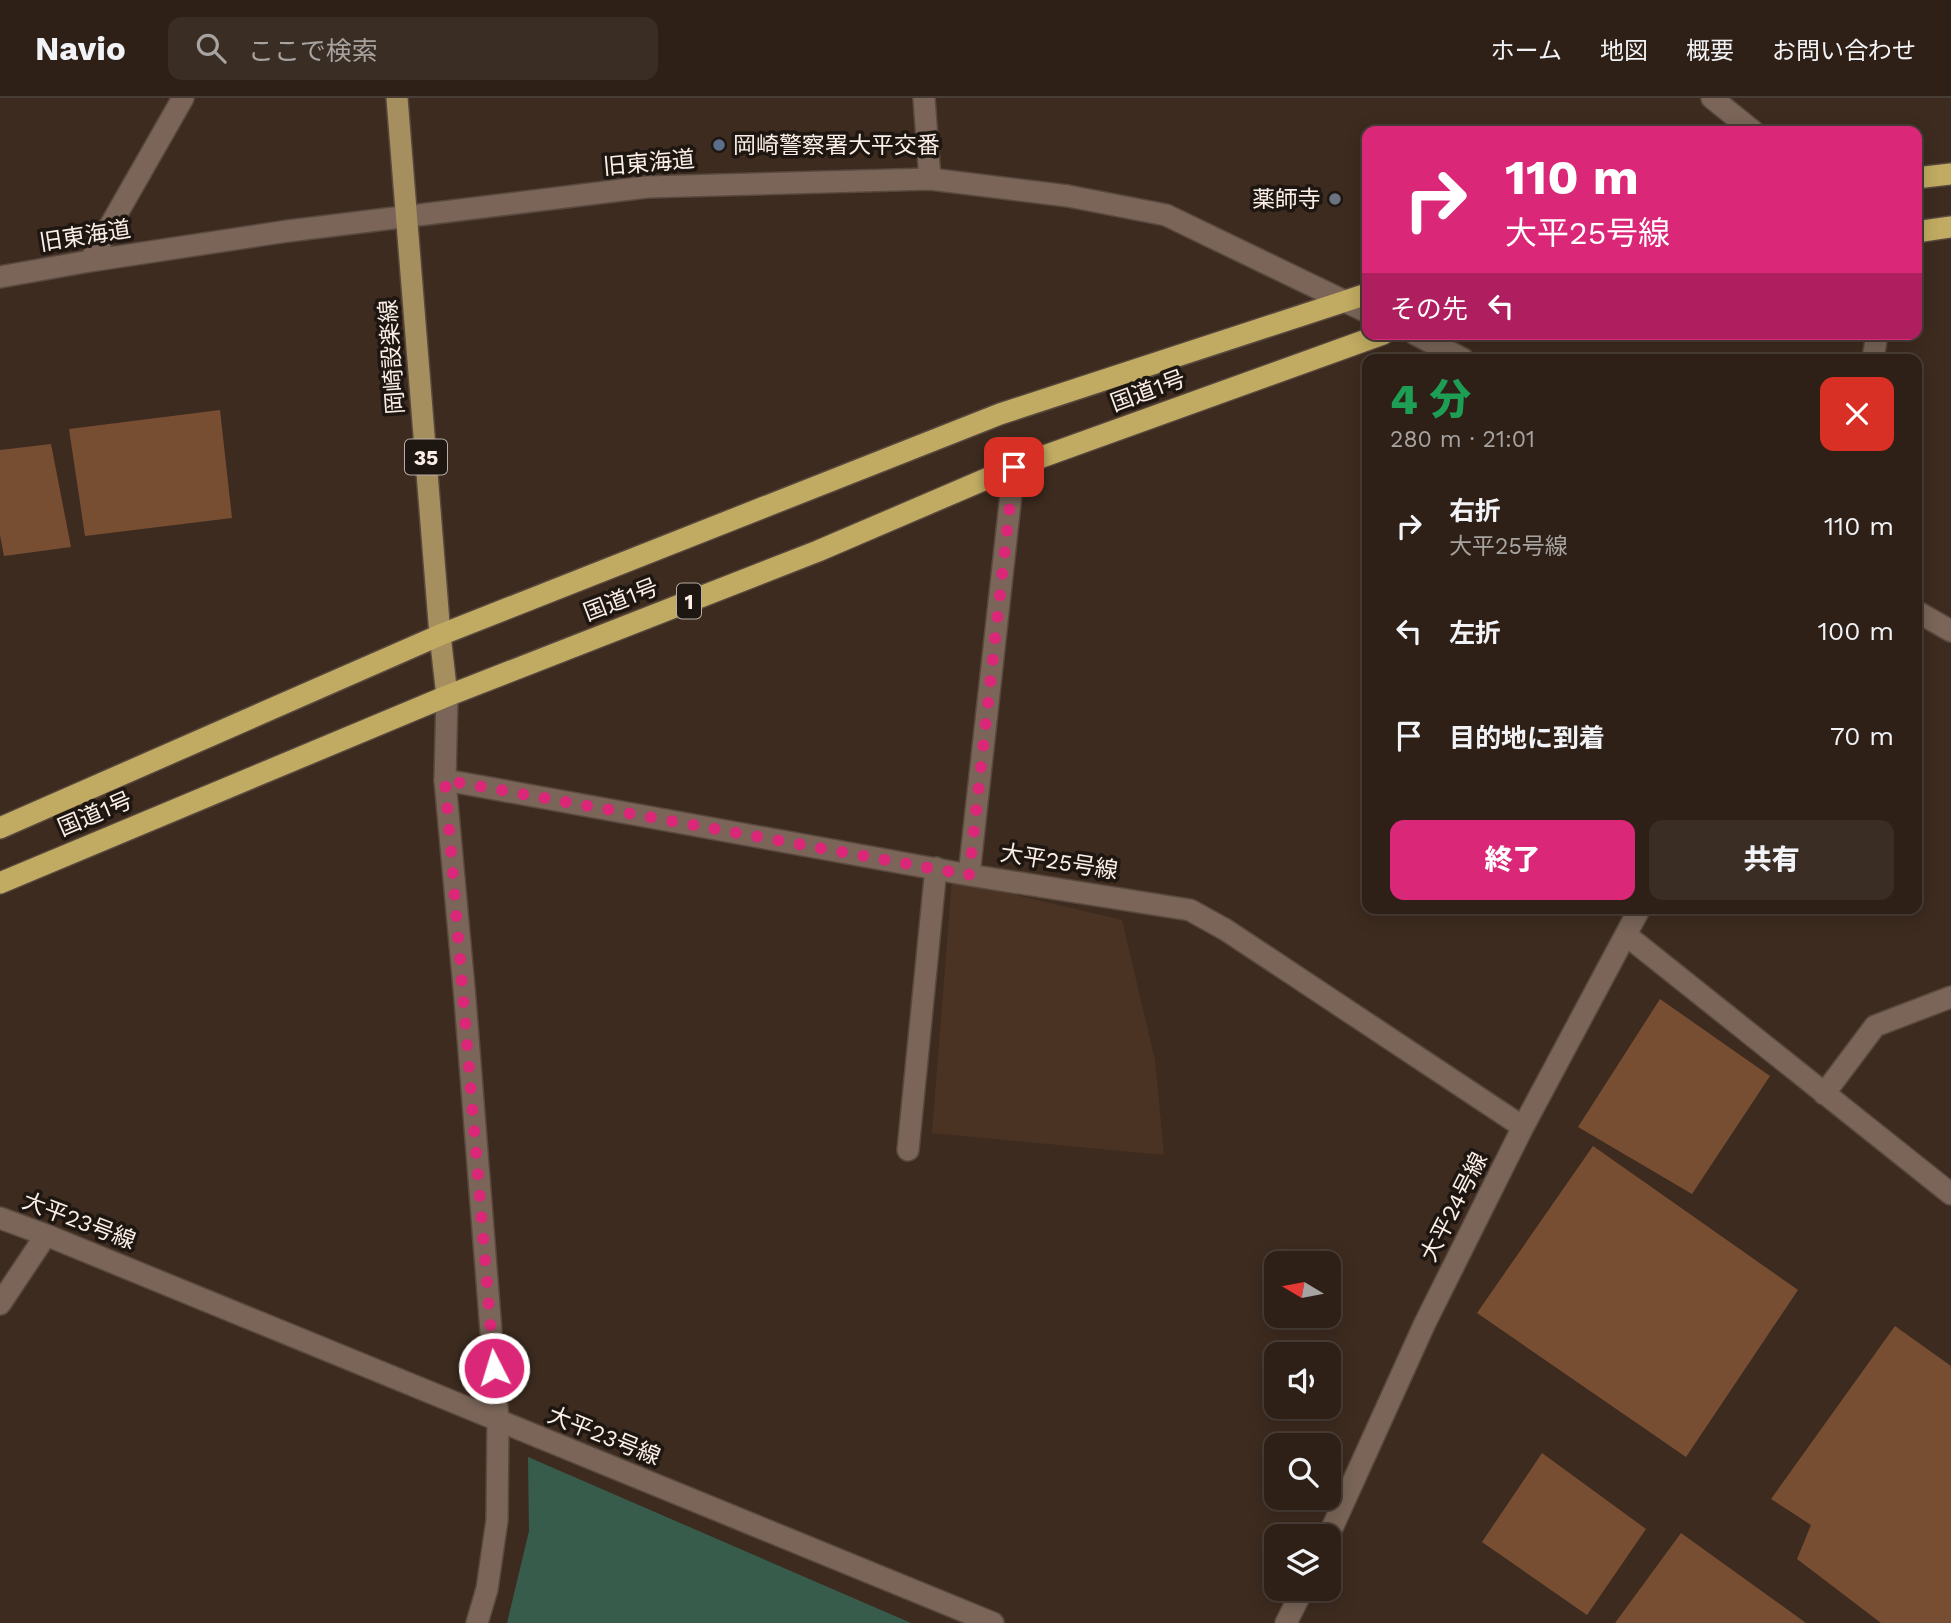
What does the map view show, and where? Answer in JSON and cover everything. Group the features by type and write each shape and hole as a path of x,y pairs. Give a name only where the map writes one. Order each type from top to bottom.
{"highway":[{"path":"1922,177 1951,174"},
{"path":"1922,231 1951,227"},
{"name":"国道1号","path":"0,828 440,635 1000,414 1362,296"},
{"name":"国道1号","path":"0,883 447,696 818,551 1014,467 1366,340"}],"main road":[{"name":"岡崎設楽線","path":"397,98 447,696"}],"street":[{"path":"90,261 183,98"},
{"path":"924,98 930,179"},
{"path":"1712,98 1748,126"},
{"name":"旧東海道","path":"0,277 288,232 647,187 930,179 1068,196 1166,215 1362,311"},
{"path":"1427,340 1453,354"},
{"path":"969,875 1014,467"},
{"path":"1922,614 1951,631"},
{"path":"447,696 445,780 498,1421 497,1520 486,1589 477,1623"},
{"name":"大平25号線","path":"445,780 969,875 1191,910 1226,930 1523,1127"},
{"path":"908,1150 936,868"},
{"name":"大平24号線","path":"1333,1524 1425,1323 1523,1127 1637,914"},
{"path":"1626,935 1951,1194"},
{"path":"1824,1094 1875,1026 1951,997"},
{"name":"大平23号線","path":"0,1218 46,1234 993,1623"},
{"path":"0,1304 46,1234"},
{"path":"1286,1623 1297,1601"}],"shaded area":[{"path":"952,880 1122,920 1155,1060 1164,1155 932,1133"}],"green space":[{"path":"528,1457 911,1623 507,1623 529,1531"}],"building":[{"path":"220,410 232,518 85,536 69,429"},
{"path":"51,444 71,547 4,556 0,535 0,450"},
{"path":"1660,999 1770,1076 1692,1194 1578,1127"},
{"path":"1593,1146 1798,1290 1686,1457 1477,1313"},
{"path":"1895,1326 1951,1366 1951,1623 1881,1623 1797,1559 1811,1525 1771,1499"},
{"path":"1542,1453 1646,1529 1587,1615 1482,1542"},
{"path":"1681,1533 1806,1623 1615,1623"}],"place":[{"name":"岡崎警察署大平交番","path":"719,145"},
{"name":"薬師寺","path":"1335,199"}],"route":[{"path":"494,1368 445,780 969,875 1014,467"}]}
